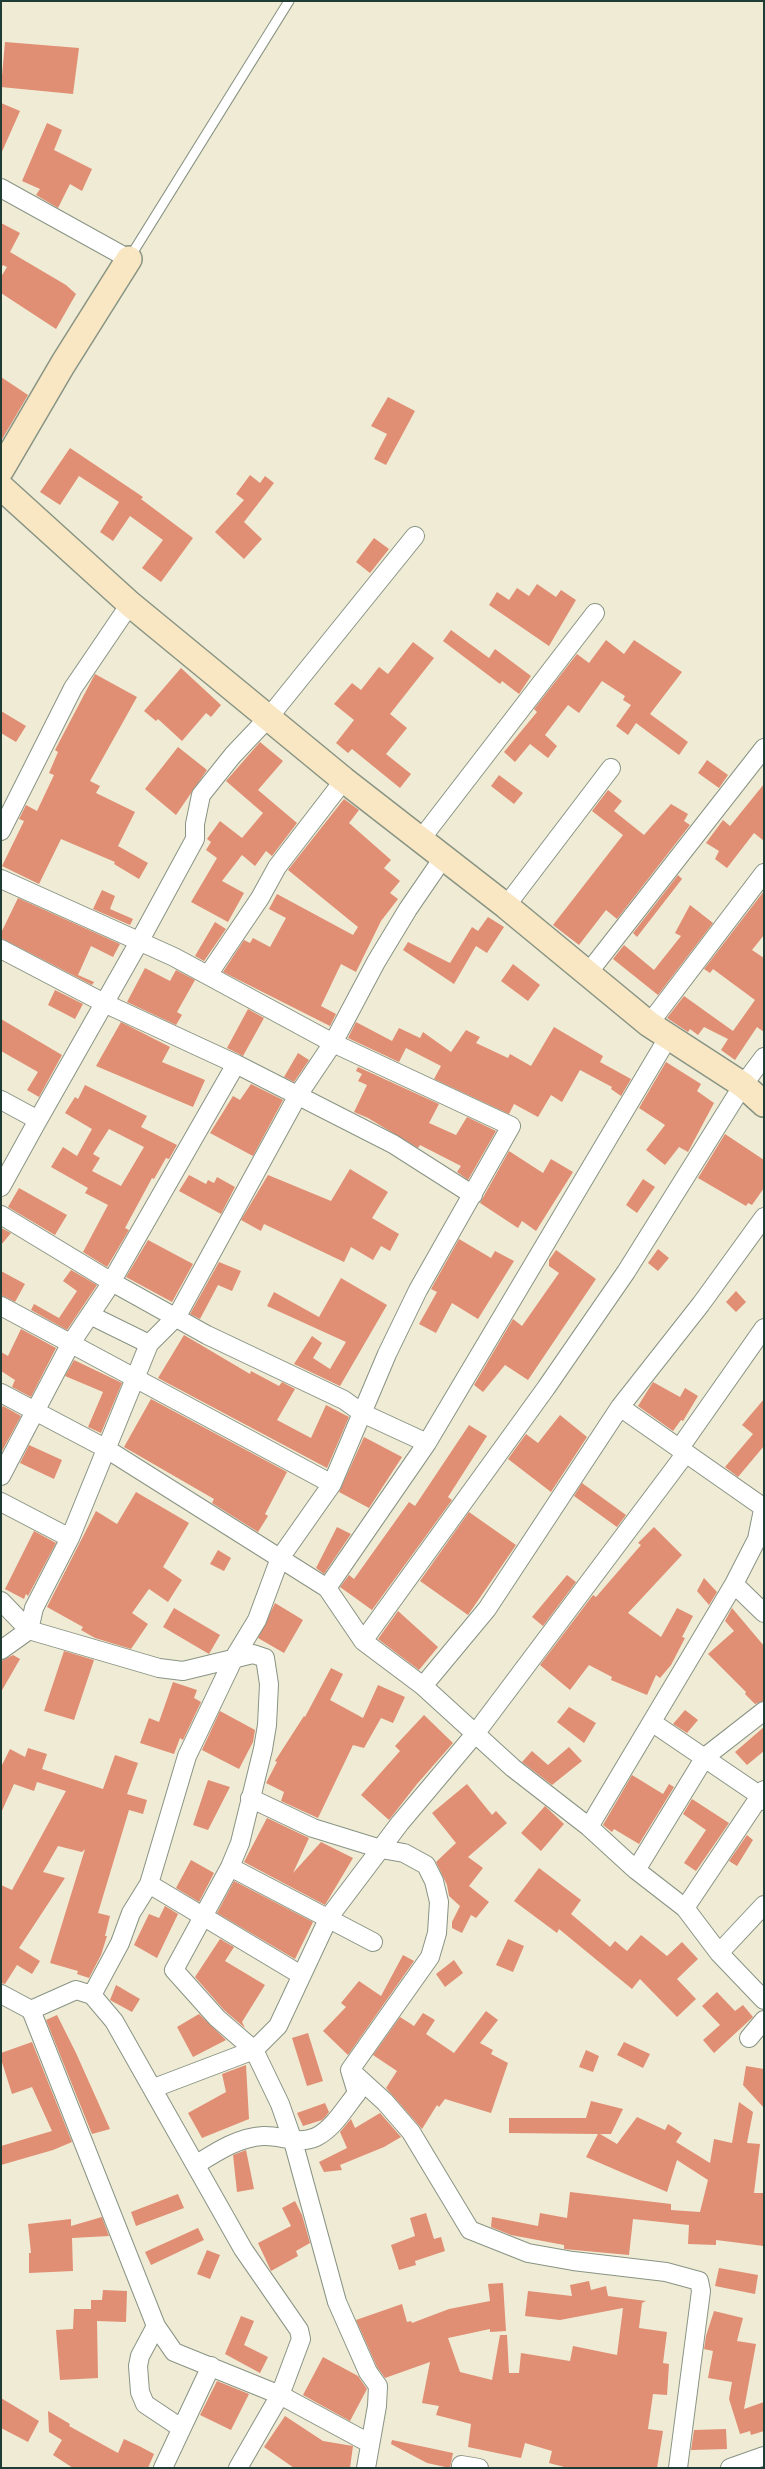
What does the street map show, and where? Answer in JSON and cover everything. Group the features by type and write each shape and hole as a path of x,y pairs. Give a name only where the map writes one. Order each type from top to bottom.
{"street":[{"path":"1,188 129,259 63,364 1,470"},
{"path":"1,488 130,604 344,780 506,906 659,1030 743,1085 764,1104"},
{"path":"1,1187 195,839 195,824 201,795 233,755 269,717 415,536"},
{"path":"1,831 73,688 130,604"},
{"path":"421,839 595,613"},
{"path":"588,973 764,748"},
{"path":"506,906 611,768"},
{"path":"208,975 260,898 277,867 344,780"},
{"path":"1,1650 29,1630 34,1608 70,1538 105,1448 124,1410 134,1376 149,1344 177,1316 298,1095 332,1043 376,962 408,909 443,858"},
{"path":"327,1588 427,1443 659,1030 764,873"},
{"path":"1,879 208,975 332,1043 511,1126 418,1290 387,1354 332,1484 280,1558 257,1620 234,1658 187,1756 149,1884 131,1913 120,1944 92,1995"},
{"path":"1,949 104,1002 236,1064 393,1144 473,1195"},
{"path":"363,1641 546,1388 626,1272 743,1085 764,1057"},
{"path":"1,1476 72,1343 236,1064"},
{"path":"1,1100 38,1120"},
{"path":"1,1215 110,1281 177,1316 207,1335 344,1400 362,1413 427,1443"},
{"path":"424,1686 487,1609 620,1407 701,1304 764,1217"},
{"path":"1,1306 332,1484"},
{"path":"90,1315 149,1344"},
{"path":"154,2088 254,2050 278,2026 329,1917 400,1823 475,1734 683,1451 764,1328"},
{"path":"1,1394 105,1448 327,1588 363,1641 424,1686 513,1768 589,1827 636,1870 685,1908 719,1954 764,2000"},
{"path":"589,1827 760,1543 763,1506 620,1407"},
{"path":"1,1502 70,1538"},
{"path":"734,1584 764,1613"},
{"path":"1,1601 29,1630 159,1668 183,1671 253,1654 265,1658 269,1684 264,1749 240,1842 230,1867 174,1970 217,2018 254,2050 280,2104 293,2141 337,2302 368,2372 378,2386 378,2406 369,2443 366,2468"},
{"path":"636,1870 705,1757 764,1711"},
{"path":"652,1722 762,1795 685,1908"},
{"path":"250,1798 313,1828 381,1850 404,1852 426,1865 434,1882 439,1902 438,1933 430,1957 350,2070"},
{"path":"230,1867 329,1917 373,1942"},
{"path":"149,1884 202,1918 301,1975"},
{"path":"719,1954 764,1905"},
{"path":"31,2010 76,1990 92,1995 114,2021 154,2088 243,2249 299,2330 301,2339 280,2395 238,2468"},
{"path":"1,1994 31,2010 156,2326 174,2352 280,2395 369,2443"},
{"path":"749,2038 764,2020"},
{"path":"197,2164 230,2146 254,2138 263,2136 293,2141 317,2137 327,2130 357,2093 350,2070"},
{"path":"350,2070 385,2102 411,2132 470,2230 528,2252 573,2261 666,2272 699,2281 701,2291 678,2468"},
{"path":"156,2326 140,2356 138,2366 140,2392 145,2404 181,2428"},
{"path":"163,2468 211,2366"},
{"path":"730,2468 764,2456"},
{"path":"461,2468 461,2465 479,2468"}],"lane":[{"path":"129,259 289,1"}],"building":[{"path":"5,42 79,48 73,94 1,87"},
{"path":"1,103 20,111 1,154"},
{"path":"47,123 62,130 54,150 92,169 82,191 70,184 58,208 36,195 40,189 22,181"},
{"path":"1,223 20,233 10,252 66,285 76,294 56,329 1,293 1,277 7,267 3,265 1,268"},
{"path":"1,377 28,395 1,441"},
{"path":"388,397 415,411 386,465 374,459 387,434 371,426"},
{"path":"70,448 143,497 141,499 193,538 161,582 142,568 163,540 130,516 113,541 100,532 119,502 79,476 60,505 40,492"},
{"path":"250,475 260,483 265,476 274,483 244,522 262,539 244,559 215,532 244,500 236,494"},
{"path":"374,538 389,549 370,573 356,562"},
{"path":"537,584 556,597 561,590 576,600 549,646 489,605 497,592 509,600 517,588 529,596"},
{"path":"451,630 489,658 495,649 531,676 519,694 502,681 500,684 443,641"},
{"path":"606,640 624,654 634,640 682,672 650,714 688,742 679,755 636,723 628,735 616,726 631,705 623,700 625,696 602,681 579,713 568,705 545,735 557,746 548,758 530,744 515,762 504,752 537,712 534,709 577,654 589,663"},
{"path":"413,642 434,658 390,714 407,728 386,754 411,774 400,788 352,749 348,753 336,743 354,720 334,704 352,683 361,690 379,667 388,674"},
{"path":"181,668 221,705 211,717 206,713 182,741 158,719 156,721 144,711"},
{"path":"95,674 137,697 90,781 100,786 96,793 135,812 118,846 148,863 139,879 114,864 115,862 61,839 39,884 2,866 24,821 19,819 26,805 37,811 54,775 49,773 58,752 55,750"},
{"path":"1,711 26,726 16,742 1,733"},
{"path":"260,742 283,761 258,790 297,823 272,856 266,851 255,866 242,855 222,881 244,893 228,922 191,902 217,858 206,850 211,842 207,839 220,821 242,838 263,813 226,781"},
{"path":"178,747 207,770 176,815 145,789"},
{"path":"707,760 728,775 719,788 698,773"},
{"path":"499,775 523,793 514,804 491,786"},
{"path":"764,784 764,841 754,833 727,868 715,859 719,851 706,843 723,820 730,826"},
{"path":"608,790 622,801 614,811 644,835 671,804 688,814 684,821 690,825 617,919 606,910 579,945 553,925 623,835 592,811"},
{"path":"344,799 359,810 349,823 391,860 384,868 400,881 390,893 398,899 381,921 356,972 341,964 321,1006 336,1014 330,1026 223,972 244,940 250,943 253,938 270,947 286,918 269,909 277,894 353,935 358,927 288,870"},
{"path":"678,875 682,879 637,937 633,933"},
{"path":"102,890 115,896 110,909 133,919 130,925 93,909"},
{"path":"764,891 764,935 752,950 764,958 764,1032 757,1027 735,1060 721,1050 728,1039 704,1027 698,1035 690,1029 688,1032 667,1018 684,996 733,1031 755,1000 713,969 710,973 704,969"},
{"path":"18,898 120,944 113,957 91,946 78,975 94,982 92,985 1,938 1,933"},
{"path":"690,905 713,923 658,995 613,959 624,945 654,970 681,936 675,933"},
{"path":"488,917 504,927 487,953 476,946 454,984 403,950 408,942 450,963 472,927 478,931"},
{"path":"215,922 226,929 204,961 195,956"},
{"path":"513,964 540,985 528,1001 501,981"},
{"path":"145,968 170,981 176,970 195,980 177,1012 182,1015 176,1025 127,1002"},
{"path":"55,990 83,1004 75,1019 48,1005"},
{"path":"248,1009 264,1018 243,1056 227,1048"},
{"path":"1,1019 62,1055 39,1097 27,1090 38,1072 1,1051"},
{"path":"121,1022 170,1047 162,1062 205,1080 193,1107 96,1066"},
{"path":"356,1022 392,1041 399,1028 420,1038 423,1032 451,1052 466,1030 480,1037 476,1043 508,1058 510,1054 531,1066 554,1027 603,1056 600,1062 631,1079 621,1096 611,1089 612,1087 580,1070 562,1102 551,1095 538,1117 514,1104 509,1114 434,1079 441,1066 406,1048 399,1062 348,1038"},
{"path":"298,1053 309,1060 294,1082 284,1077"},
{"path":"666,1062 701,1084 697,1091 714,1103 688,1152 679,1147 665,1165 646,1150 665,1125 639,1108"},
{"path":"358,1067 439,1104 429,1123 456,1135 467,1117 496,1131 468,1180 457,1172 461,1166 420,1145 418,1148 368,1118 354,1112 367,1085 358,1081 362,1074 356,1071"},
{"path":"251,1084 283,1100 253,1156 210,1133 233,1096 240,1100"},
{"path":"85,1085 147,1116 141,1127 177,1145 169,1159 166,1158 154,1179 152,1178 125,1228 129,1230 107,1267 83,1252 108,1205 85,1193 88,1188 51,1167 63,1147 77,1156 92,1129 65,1113 75,1097 78,1099","holes":["109,1129 144,1147 121,1186 92,1171 100,1158 93,1154"]},
{"path":"725,1134 764,1160 764,1188 752,1205 748,1203 746,1206 698,1178"},
{"path":"509,1151 543,1173 551,1159 573,1172 536,1231 522,1221 518,1228 480,1203"},
{"path":"350,1169 388,1192 372,1218 399,1234 390,1251 381,1246 373,1260 351,1247 344,1262 264,1224 261,1231 241,1220 268,1175 331,1201"},
{"path":"189,1175 206,1184 208,1180 214,1183 217,1177 235,1187 221,1214 179,1191"},
{"path":"643,1179 655,1187 637,1213 626,1205"},
{"path":"19,1188 67,1215 55,1235 8,1207"},
{"path":"1,1228 11,1233 1,1245"},
{"path":"459,1239 491,1258 495,1251 514,1261 478,1319 452,1303 436,1333 419,1324 437,1292 431,1289"},
{"path":"148,1240 193,1264 172,1302 126,1277"},
{"path":"658,1249 669,1258 658,1271 648,1263"},
{"path":"556,1250 596,1279 528,1380 505,1365 483,1392 474,1385 513,1319 522,1326 559,1273 549,1266 549,1260"},
{"path":"219,1262 241,1271 232,1291 218,1285 200,1319 190,1314"},
{"path":"71,1270 97,1285 67,1330 31,1310 34,1304 59,1318 77,1291 63,1281"},
{"path":"1,1271 25,1284 15,1302 1,1295"},
{"path":"341,1278 387,1305 340,1386 294,1364 312,1336 322,1343 313,1358 330,1369 346,1342 267,1306 274,1292 319,1317"},
{"path":"736,1291 746,1302 736,1312 726,1302"},
{"path":"21,1329 56,1348 31,1397 12,1387 15,1380 1,1371 1,1352 8,1356"},
{"path":"184,1335 250,1374 251,1371 279,1386 282,1382 295,1389 277,1420 311,1438 326,1405 349,1417 327,1468 158,1378"},
{"path":"74,1360 122,1383 101,1433 88,1427 103,1392 65,1376"},
{"path":"653,1382 680,1397 685,1388 698,1396 683,1421 681,1420 673,1431 638,1406"},
{"path":"151,1399 287,1472 265,1514 268,1516 258,1532 212,1503 214,1499 124,1447"},
{"path":"764,1399 764,1446 738,1477 725,1467 753,1434 742,1425"},
{"path":"3,1406 21,1416 1,1453 1,1409"},
{"path":"560,1415 587,1437 551,1492 508,1459 526,1434 538,1443"},
{"path":"469,1425 487,1436 448,1497 452,1500 372,1610 340,1587 349,1575 354,1579 409,1502 415,1506"},
{"path":"364,1437 402,1457 369,1508 339,1492"},
{"path":"29,1445 62,1460 54,1479 20,1463"},
{"path":"582,1483 626,1515 617,1527 574,1496"},
{"path":"136,1492 189,1523 163,1567 182,1580 168,1602 149,1589 132,1613 148,1624 131,1649 95,1638 81,1630 83,1627 47,1607 96,1511 117,1524"},
{"path":"469,1512 516,1545 468,1615 420,1581"},
{"path":"337,1527 351,1534 324,1574 316,1568"},
{"path":"654,1527 682,1555 628,1613 661,1637 677,1608 693,1616 682,1637 685,1638 671,1665 660,1678 656,1675 647,1695 611,1680 612,1677 589,1665 570,1690 540,1665 593,1595 596,1597 641,1545 638,1543"},
{"path":"34,1531 56,1543 28,1596 26,1594 24,1599 5,1589"},
{"path":"218,1550 231,1558 224,1571 210,1564"},
{"path":"567,1575 576,1582 543,1626 532,1617"},
{"path":"704,1578 717,1592 709,1605 697,1591"},
{"path":"275,1603 303,1620 284,1653 258,1638"},
{"path":"174,1608 220,1635 209,1654 163,1627"},
{"path":"732,1608 764,1646 764,1701 755,1704 745,1694 746,1692 708,1654 734,1631 725,1621"},
{"path":"398,1611 438,1647 419,1670 378,1639"},
{"path":"64,1651 94,1660 74,1720 44,1711"},
{"path":"13,1655 20,1659 1,1692 1,1661"},
{"path":"331,1668 343,1674 330,1700 363,1718 378,1685 405,1697 393,1723 381,1718 364,1748 353,1745 318,1818 281,1801 284,1792 266,1783 277,1762 275,1761 305,1717"},
{"path":"173,1682 197,1690 194,1698 201,1702 183,1740 180,1738 174,1754 140,1743 149,1718 159,1722"},
{"path":"569,1707 596,1723 584,1743 557,1722"},
{"path":"685,1710 698,1720 687,1733 673,1724"},
{"path":"220,1711 255,1730 253,1742 239,1769 202,1750"},
{"path":"424,1715 453,1743 389,1820 361,1795 400,1751 395,1746"},
{"path":"764,1727 764,1751 747,1765 735,1752"},
{"path":"569,1747 582,1761 552,1785 522,1762 532,1751 548,1765"},
{"path":"28,1748 47,1754 42,1769 103,1789 115,1755 138,1763 127,1794 147,1800 143,1814 129,1810 98,1913 110,1916 105,1936 107,1936 101,1955 89,1978 77,1974 78,1971 50,1963 85,1849 82,1852 58,1846 43,1872 65,1878 19,1948 40,1961 32,1974 17,1965 5,1984 1,1983 1,1885 12,1890 66,1791 37,1782 34,1791 14,1784 1,1813 1,1767 10,1749 25,1757"},
{"path":"632,1775 663,1794 669,1784 674,1787 639,1844 614,1829 612,1832 603,1825"},
{"path":"208,1780 230,1787 208,1830 193,1825"},
{"path":"467,1784 492,1815 496,1811 507,1823 468,1857 483,1868 469,1886 489,1902 476,1918 471,1915 462,1933 452,1928 452,1922 460,1906 449,1896 447,1885 436,1862 456,1843 432,1813"},
{"path":"692,1799 729,1823 696,1871 684,1863 706,1830 683,1814"},
{"path":"545,1806 564,1824 541,1851 521,1833"},
{"path":"267,1818 309,1838 293,1873 321,1842 353,1858 325,1905 244,1862"},
{"path":"747,1835 753,1840 737,1866 729,1861"},
{"path":"191,1860 214,1873 199,1902 176,1888"},
{"path":"539,1868 581,1900 571,1914 610,1947 615,1941 627,1951 641,1935 667,1956 682,1942 698,1959 677,1979 696,1999 677,2017 640,1979 632,1989 559,1929 557,1933 514,1901"},
{"path":"234,1881 313,1922 295,1959 217,1913"},
{"path":"165,1906 178,1914 157,1958 134,1945 149,1914 159,1918"},
{"path":"220,1939 234,1947 225,1961 265,1985 242,2022 245,2028 224,2010 195,1977"},
{"path":"508,1939 524,1946 513,1972 496,1965"},
{"path":"403,1955 414,1961 348,2055 323,2031 346,2007 341,2003 359,1981 381,1996"},
{"path":"454,1960 463,1973 445,1987 436,1974"},
{"path":"116,1985 140,1999 132,2012 110,2000"},
{"path":"717,1992 735,2011 743,2005 753,2017 714,2053 703,2040 720,2025 702,2006"},
{"path":"486,2011 498,2020 480,2043 493,2050 491,2054 508,2063 491,2113 445,2099 439,2107 437,2105 422,2129 386,2088 397,2071 373,2055 400,2017 414,2026 423,2013 435,2020 426,2034 454,2053"},
{"path":"199,2014 226,2040 193,2057 177,2027"},
{"path":"57,2015 110,2129 92,2134 46,2020"},
{"path":"308,2033 323,2081 307,2086 292,2038"},
{"path":"32,2042 72,2142 53,2150 1,2165 1,2146 52,2131 32,2087 12,2094 1,2059 1,2053"},
{"path":"624,2042 650,2054 643,2068 617,2055"},
{"path":"586,2050 599,2056 593,2072 579,2067"},
{"path":"246,2065 249,2119 202,2138 188,2113 226,2092 222,2074"},
{"path":"746,2066 764,2069 764,2108 743,2085"},
{"path":"591,2101 623,2109 611,2134 600,2134 617,2144 637,2117 665,2130 668,2124 682,2133 676,2142 710,2163 714,2139 732,2143 739,2102 753,2112 747,2143 760,2144 754,2193 764,2193 764,2246 716,2240 716,2245 688,2244 689,2225 633,2219 629,2255 564,2249 564,2245 511,2235 491,2227 492,2217 538,2226 540,2213 567,2218 570,2192 671,2204 671,2210 700,2212 708,2180 677,2160 667,2192 586,2157 598,2134 509,2133 509,2118 586,2118"},
{"path":"325,2103 329,2112 326,2116 322,2120 303,2126 297,2113"},
{"path":"380,2113 401,2137 384,2147 340,2165 342,2170 324,2172 319,2162 347,2148 340,2132 351,2119 355,2128"},
{"path":"246,2150 254,2189 237,2192 233,2155"},
{"path":"178,2194 184,2208 136,2226 131,2212"},
{"path":"295,2201 302,2215 310,2243 296,2251 298,2256 271,2271 258,2243 291,2226 282,2208"},
{"path":"426,2213 434,2239 441,2237 445,2251 415,2261 416,2265 399,2270 391,2245 415,2236 410,2218"},
{"path":"102,2217 109,2236 72,2238 73,2271 29,2273 29,2253 31,2253 28,2224 71,2219 71,2226"},
{"path":"198,2228 204,2240 151,2265 145,2252"},
{"path":"207,2250 220,2255 210,2279 197,2274"},
{"path":"719,2268 758,2275 755,2294 715,2286"},
{"path":"589,2281 591,2290 606,2286 608,2296 646,2301 642,2303 639,2328 667,2332 663,2363 669,2364 667,2395 653,2394 648,2429 663,2431 657,2468 568,2468 549,2463 552,2451 525,2443 521,2458 468,2447 471,2424 436,2415 439,2406 422,2403 430,2362 385,2378 377,2367 356,2320 402,2304 407,2322 411,2321 412,2323 449,2309 490,2301 488,2284 503,2283 506,2331 490,2332 490,2329 448,2338 460,2372 492,2380 500,2335 507,2335 509,2373 519,2373 521,2353 570,2361 573,2346 617,2355 623,2308 560,2320 525,2316 528,2291 572,2296 570,2285"},
{"path":"103,2290 127,2291 126,2322 97,2321 98,2378 60,2380 56,2330 73,2329 74,2309 91,2309 91,2300 102,2300"},
{"path":"714,2311 743,2318 737,2341 756,2344 744,2409 764,2402 764,2431 751,2435 750,2431 740,2434 729,2399 732,2382 708,2378 713,2351 704,2349"},
{"path":"241,2316 254,2321 244,2345 268,2357 260,2373 225,2354"},
{"path":"323,2357 358,2376 367,2389 350,2421 303,2395"},
{"path":"217,2381 249,2394 231,2430 200,2415"},
{"path":"1,2398 39,2421 28,2442 1,2428"},
{"path":"48,2411 70,2424 69,2426 118,2453 124,2439 154,2454 148,2468 73,2468 53,2455 62,2440 49,2432"},
{"path":"285,2416 323,2441 353,2446 350,2468 294,2468 264,2447"},
{"path":"726,2429 727,2449 691,2450 694,2430"},
{"path":"392,2440 453,2453 450,2468 427,2463 391,2444"}]}
